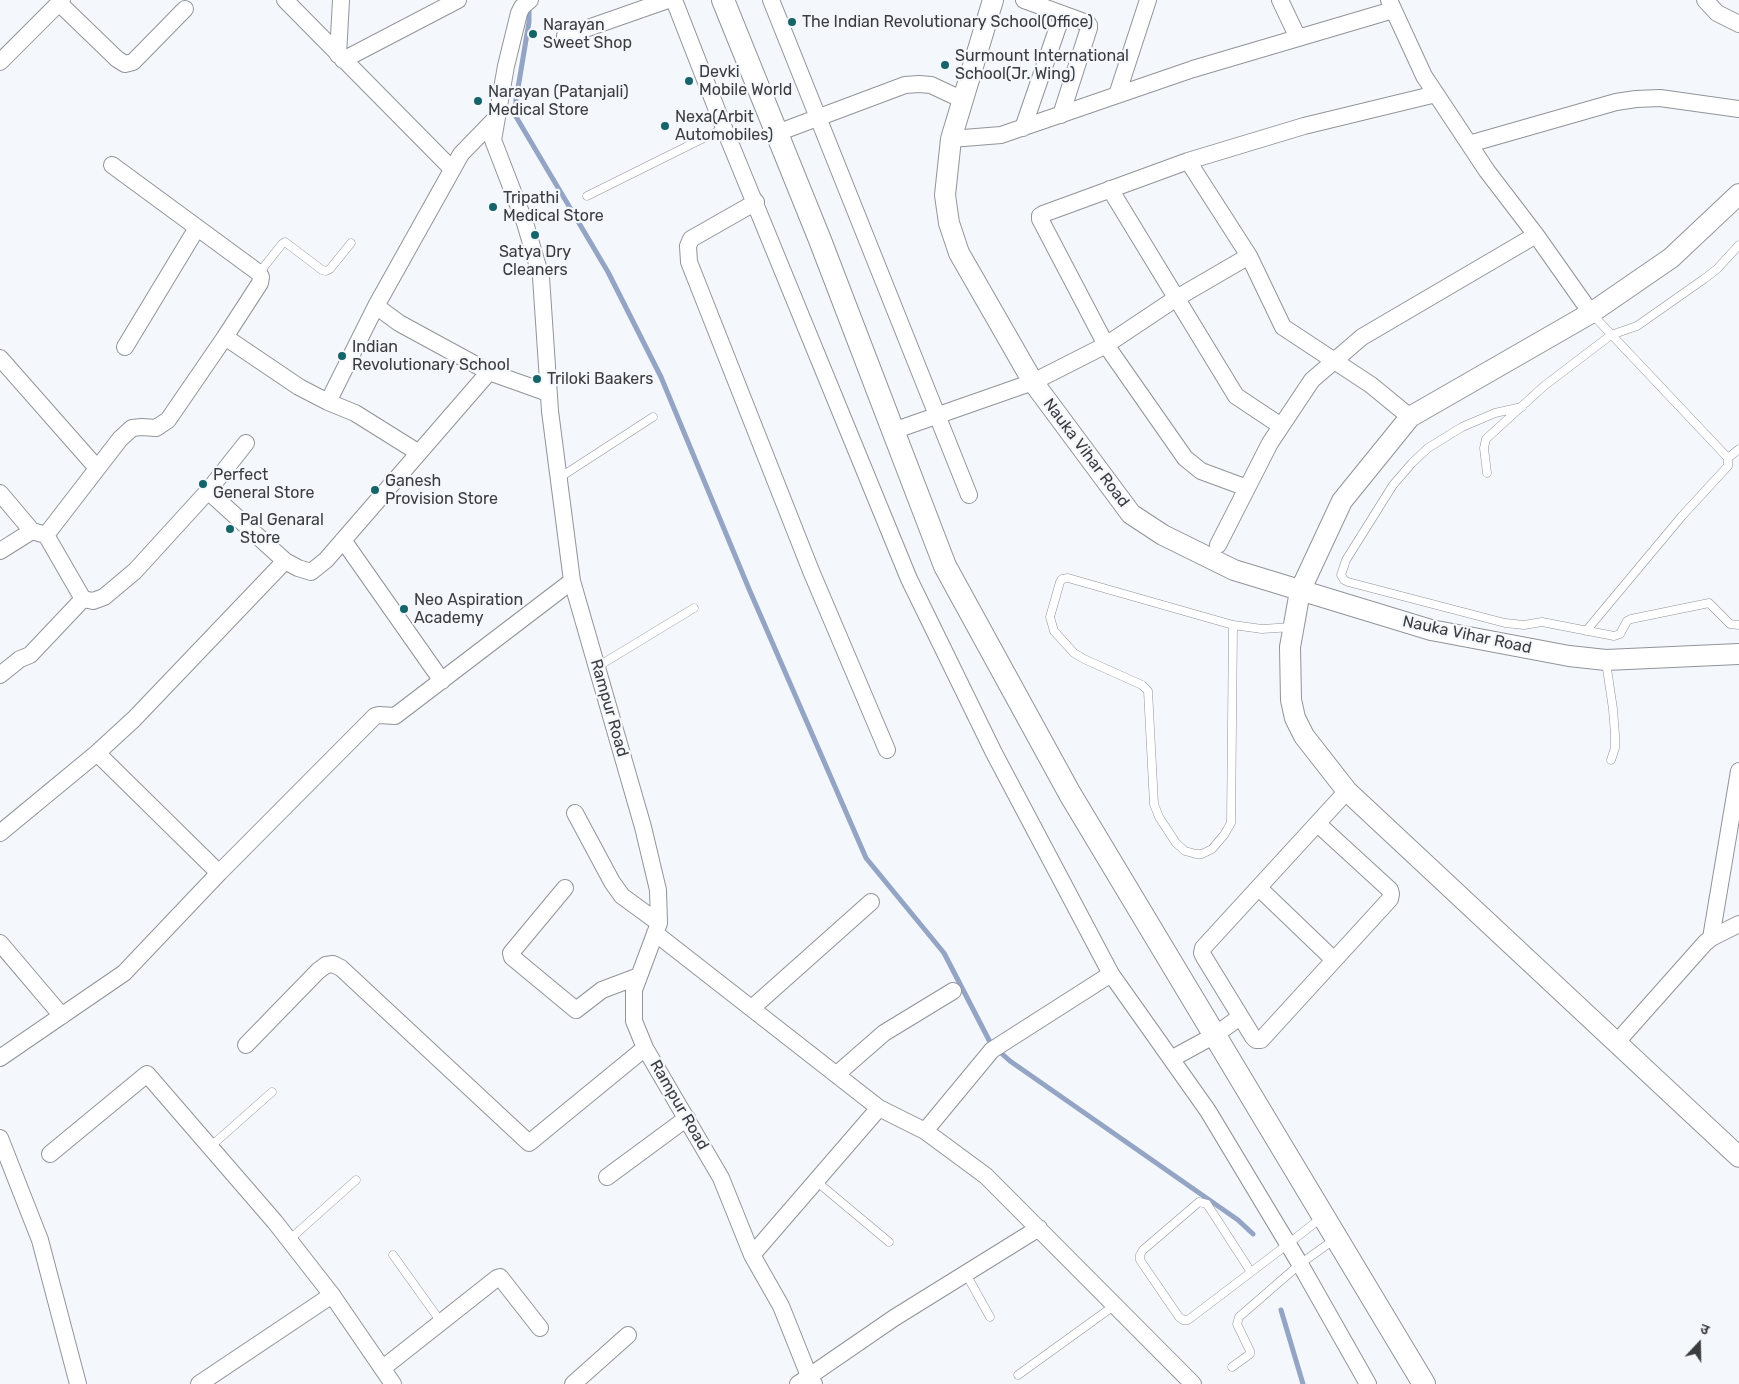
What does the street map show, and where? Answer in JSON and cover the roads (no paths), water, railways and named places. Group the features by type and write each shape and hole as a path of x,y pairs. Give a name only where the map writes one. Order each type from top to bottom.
{"main road":[{"path":"725,1 944,566 1070,794 1424,1384"}],"street":[{"path":"284,0 452,169"},
{"path":"340,57 341,0"},
{"path":"340,57 458,0"},
{"path":"565,36 668,0"},
{"path":"674,0 724,128 756,202 909,579 994,752 1111,974 1208,1111 1300,1264 1368,1384"},
{"path":"772,0 969,495"},
{"name":"Nauka Vihar Road","path":"993,0 951,139 944,195 949,223 959,253 1033,382 1131,514 1163,535 1234,570 1431,630 1569,656 1606,660 1739,654"},
{"path":"1024,0 1087,23 1089,28 1061,115"},
{"path":"1118,95 1148,0"},
{"path":"1280,0 1298,38"},
{"path":"1705,0 1718,13 1736,18"},
{"path":"0,62 61,2 117,59 125,64 133,62 185,9"},
{"name":"Rampur Road","path":"522,5 495,119 493,140 525,223 540,277 548,393 572,581 658,890 657,928 634,990 634,1021 646,1048 722,1178 752,1255 781,1306 807,1381"},
{"path":"951,139 1001,136 1193,69 1298,38 1391,5 1424,76 1487,171 1536,235 1591,314"},
{"path":"1023,128 1062,14"},
{"path":"777,133 905,85 932,86 963,100"},
{"path":"1247,488 1202,471 1185,458 1106,345 1040,216 1188,161 1304,126 1436,94"},
{"path":"1469,144 1616,102 1636,99 1660,98 1739,109"},
{"path":"328,402 376,306 452,169 461,154 495,119"},
{"path":"1188,161 1249,256 1283,327 1371,385 1410,417"},
{"path":"0,551 39,533 97,468 120,439 132,428 156,428 168,420 225,338 260,283 261,277 259,273 112,165"},
{"path":"1110,189 1175,299 1236,396 1282,426"},
{"path":"1739,194 1671,258 1591,314 1410,417 1342,501 1300,590 1290,648 1291,700 1295,718 1304,736 1347,791 1628,1030 1739,1157"},
{"path":"756,202 691,239 688,246 689,262 810,571 887,750"},
{"path":"126,347 198,228"},
{"path":"1218,545 1270,443 1312,380 1362,337 1536,235"},
{"path":"893,431 1033,382 1106,345 1175,299 1249,256"},
{"path":"376,306 399,322 489,372 548,393"},
{"path":"225,338 298,387 355,413 419,452"},
{"path":"0,358 97,468"},
{"path":"208,491 285,561 298,568 312,572 326,560 489,372"},
{"path":"0,493 50,545 83,599 93,601 104,596 135,571 208,491 246,443"},
{"path":"343,540 442,681"},
{"path":"0,833 97,753 134,719 285,561"},
{"path":"0,1058 124,973 219,873 375,716 395,716 572,581"},
{"path":"0,675 20,659 30,655 83,599"},
{"path":"97,753 219,873"},
{"path":"1711,938 1739,771"},
{"path":"1318,824 1390,890 1390,898 1261,1040 1253,1037 1240,1017 1202,953 1203,948 1347,791"},
{"path":"576,813 612,882 622,896 752,1008 879,1108 925,1131 986,1176 1193,1384"},
{"path":"565,888 511,953 512,958 576,1010 602,990 639,976"},
{"path":"1258,888 1334,960"},
{"path":"752,1008 871,902"},
{"path":"1628,1030 1711,938 1739,924"},
{"path":"0,943 62,1016"},
{"path":"246,1045 318,971 326,965 333,964 341,968 530,1143 646,1048"},
{"path":"925,1131 998,1046 1111,974"},
{"path":"837,1074 884,1034 953,991"},
{"path":"1171,1058 1215,1035 1240,1017"},
{"path":"50,1154 146,1074 289,1240 332,1295 394,1384"},
{"path":"752,1255 879,1108"},
{"path":"607,1177 688,1118"},
{"path":"0,1138 40,1240 78,1384"},
{"path":"807,1381 894,1318 1039,1228"},
{"path":"383,1368 496,1278 500,1277 540,1328"},
{"path":"199,1384 332,1295"},
{"path":"573,1384 628,1335"}],"lane":[{"path":"587,196 724,128"},
{"path":"259,273 285,242 326,271 330,269 351,243"},
{"path":"1487,473 1484,448 1486,439 1544,386 1611,335 1637,326 1704,279 1717,269 1739,245"},
{"path":"1586,631 1682,516 1728,466 1728,458 1591,314"},
{"path":"1522,406 1495,413 1462,428 1428,448 1412,463 1393,486 1346,560 1341,575 1344,580 1505,623 1524,625 1542,622 1614,636 1620,634 1631,619 1709,604 1730,624 1739,625"},
{"path":"559,478 652,417"},
{"path":"1728,458 1739,448"},
{"path":"1233,625 1231,823 1212,849 1202,854 1196,854 1185,851 1176,843 1159,817 1154,804 1148,691 1146,687 1074,653 1054,631 1050,617 1060,582 1062,579 1068,578 1233,625 1262,629 1294,627"},
{"path":"597,667 694,608"},
{"path":"1606,660 1614,709 1615,735 1611,760"},
{"path":"210,1147 272,1092"},
{"path":"289,1240 356,1180"},
{"path":"816,1181 889,1242"},
{"path":"1251,1272 1207,1204 1199,1202 1143,1250 1140,1255 1140,1260 1179,1317 1183,1320 1188,1320 1288,1244 1323,1216"},
{"path":"1232,1367 1250,1354 1236,1324 1239,1317 1300,1264 1337,1238"},
{"path":"393,1256 440,1322"},
{"path":"966,1274 990,1316"},
{"path":"1018,1375 1115,1305"}],"waterway":[{"path":"529,6 529,22 515,115 608,272 661,377 749,589 866,858 944,953 991,1044 1010,1061 1238,1220 1253,1234"},
{"path":"1281,1310 1303,1384"}],"place":[{"name":"The Indian Revolutionary School(Office)","path":"792,22"},
{"name":"Narayan Sweet Shop","path":"533,34"},
{"name":"Surmount International School(Jr. Wing)","path":"945,65"},
{"name":"Devki Mobile World","path":"689,81"},
{"name":"Narayan (Patanjali) Medical Store","path":"478,101"},
{"name":"Nexa(Arbit Automobiles)","path":"665,126"},
{"name":"Tripathi Medical Store","path":"493,207"},
{"name":"Satya Dry Cleaners","path":"535,235"},
{"name":"Indian Revolutionary School","path":"342,356"},
{"name":"Triloki Baakers","path":"537,379"},
{"name":"Perfect General Store","path":"203,484"},
{"name":"Ganesh Provision Store","path":"375,490"},
{"name":"Pal Genaral Store","path":"230,529"},
{"name":"Neo Aspiration Academy","path":"404,609"}]}
